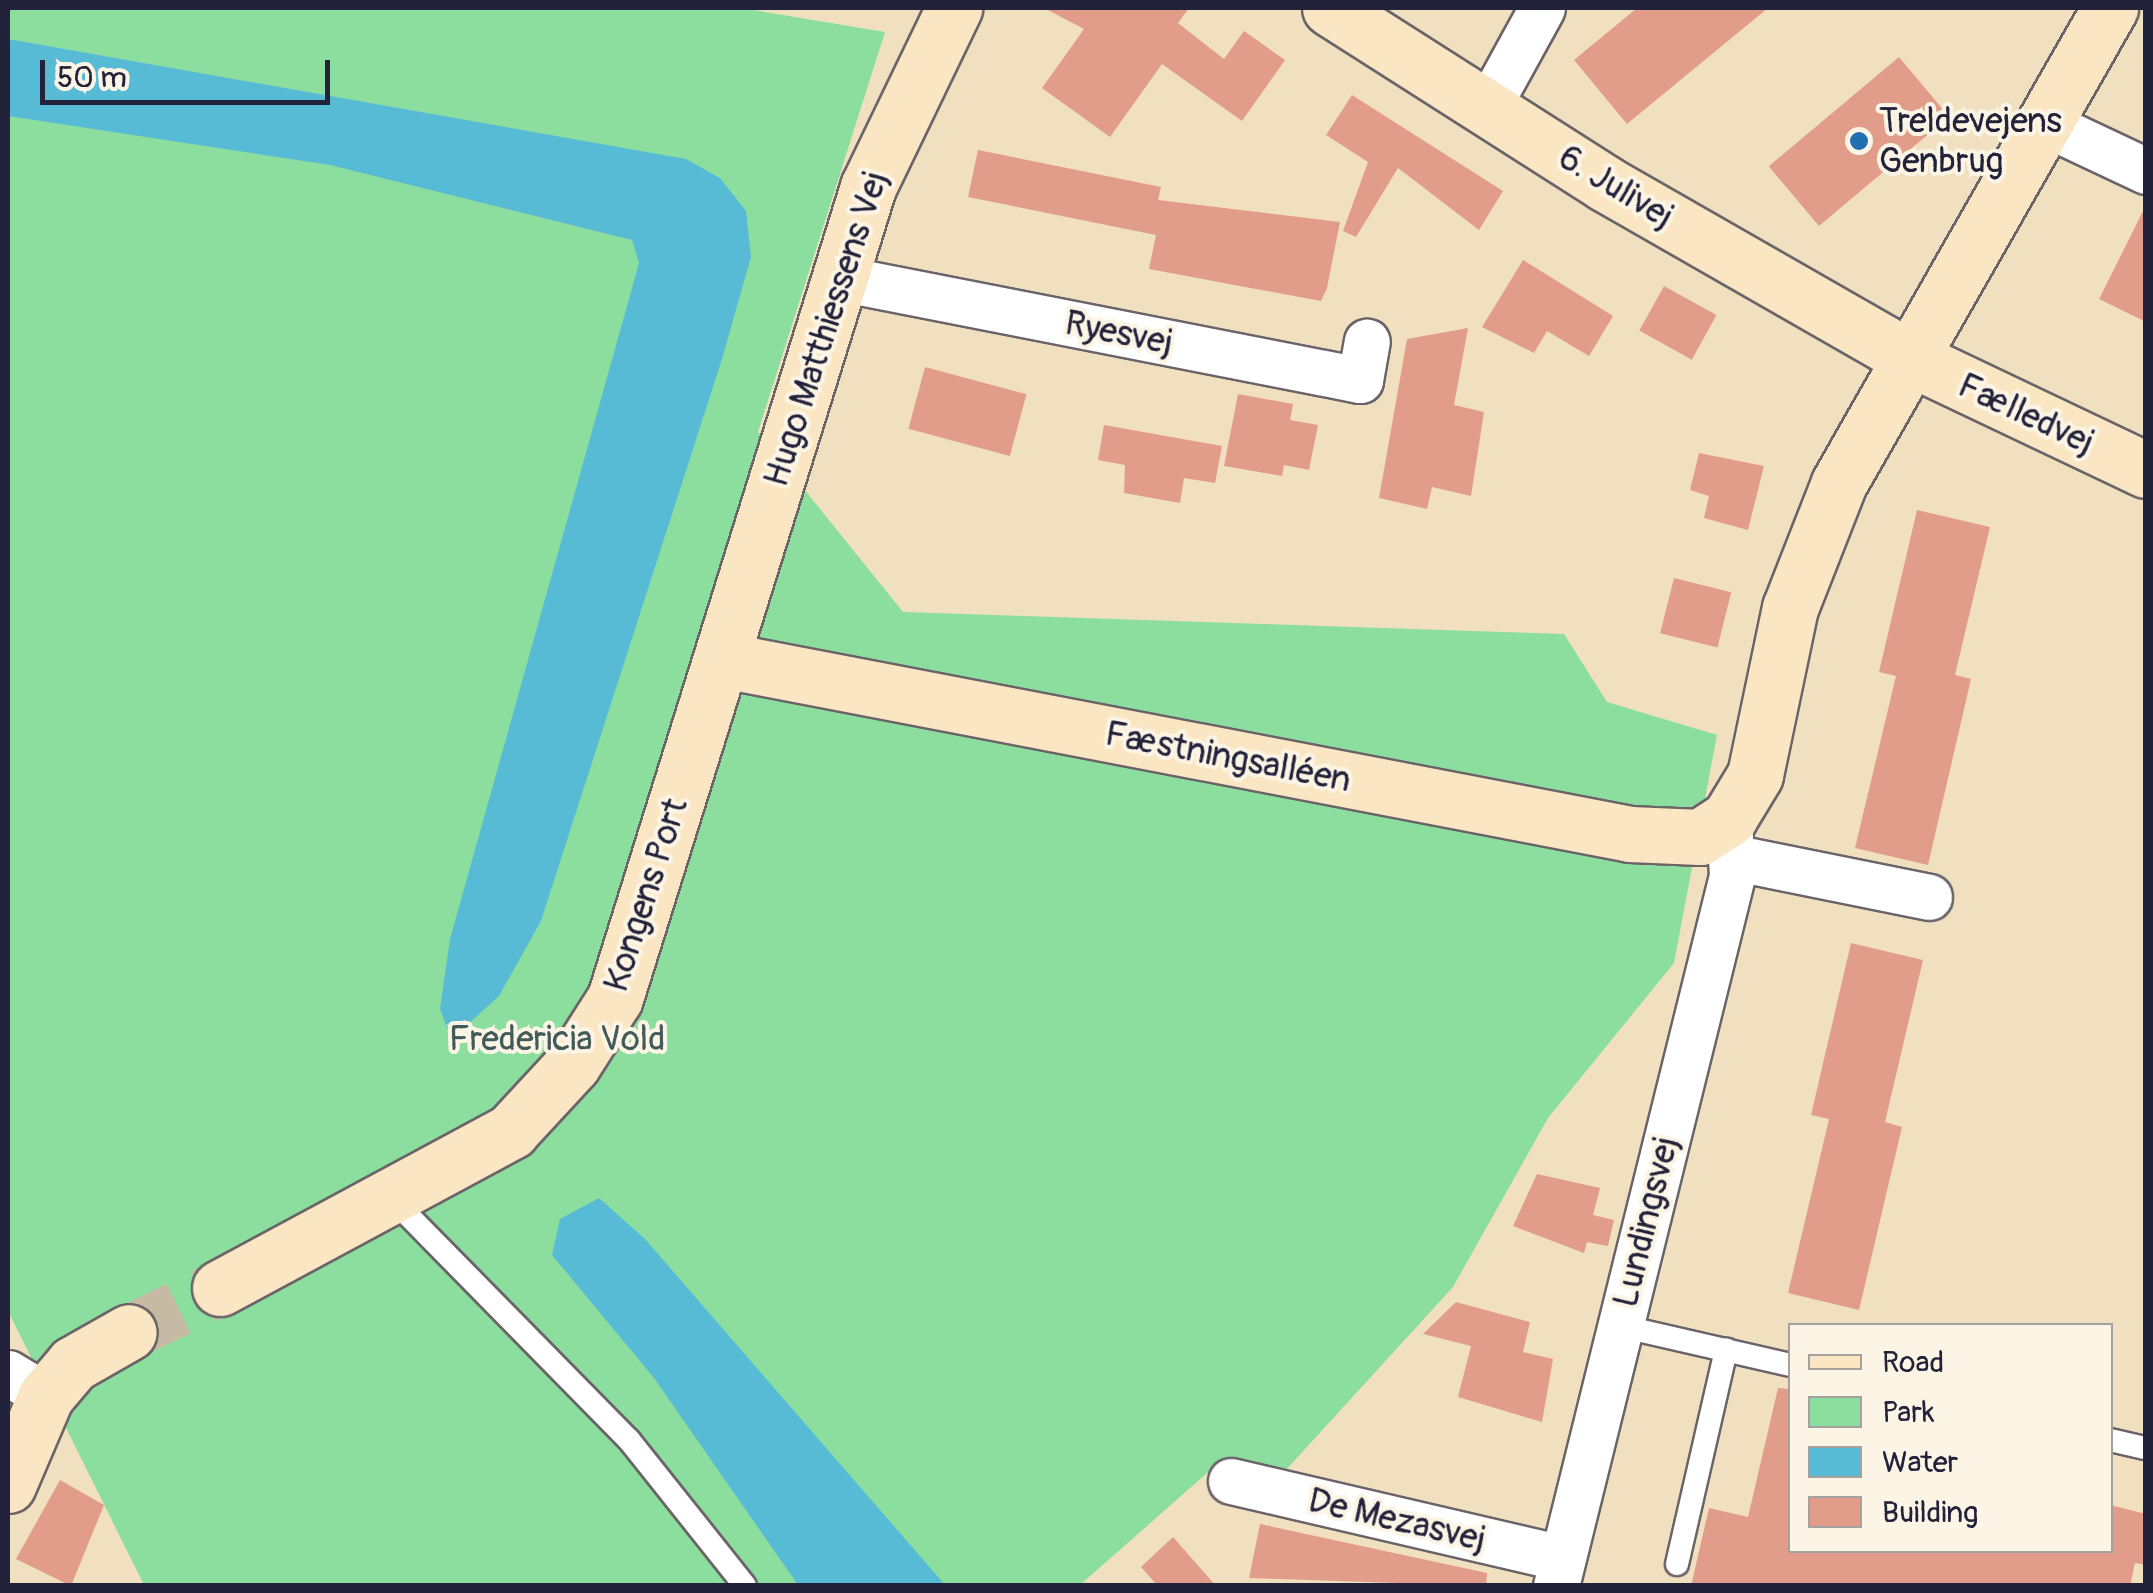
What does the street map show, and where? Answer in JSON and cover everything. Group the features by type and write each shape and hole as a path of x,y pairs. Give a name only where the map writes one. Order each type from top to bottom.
{"street":[{"name":"Hugo Matthiessens Vej","path":"722,660 839,278 903,105 954,8"},
{"name":"6. Julivej","path":"1330,8 1487,108 1908,357"},
{"path":"1487,108 1542,8"},
{"name":"Lundingsvej","path":"1559,1572 1620,1326 1730,837 1755,775 1790,608 1839,483 2110,8"},
{"path":"2044,123 2146,171"},
{"name":"Ryesvej","path":"839,278 1360,380 1367,342"},
{"name":"Fælledvej","path":"1908,357 2146,470"},
{"name":"Fæstningsalléen","path":"722,660 1630,834 1730,837"},
{"name":"Kongens Port","path":"220,1288 394,1201 511,1131 573,1064 615,998 722,660"},
{"path":"1730,837 1929,898"},
{"path":"8,1486 27,1385 129,1332"},
{"name":"De Mezasvej","path":"1231,1481 1559,1572"}],"lane":[{"path":"394,1201 629,1440 745,1586"},
{"path":"1620,1326 1788,1365"},
{"path":"1677,1564 1726,1350"},
{"path":"2113,1441 2146,1448"}],"green space":[{"name":"Fredericia Vold","path":"8,8 741,8 885,32 758,432 903,612 1564,634 1607,702 1717,735 1674,963 1548,1118 1453,1287 1284,1472 1215,1466 1080,1585 144,1585 8,1311"}],"water":[{"path":"8,39 686,159 720,178 746,211 751,257 722,359 541,921 499,996 466,1026 447,1028 440,1009 450,939 639,263 632,240 330,165 8,116"},
{"path":"599,1198 645,1239 945,1585 798,1585 654,1378 552,1255 560,1219"}],"building":[{"path":"1044,8 1189,8 1178,23 1224,59 1244,31 1285,60 1242,121 1162,64 1110,137 1042,88 1084,29"},
{"path":"1637,8 1768,8 1627,124 1574,60"},
{"path":"1899,57 1949,117 1819,226 1769,166"},
{"path":"1352,95 1503,191 1479,230 1398,168 1356,237 1343,231 1368,162 1326,135"},
{"path":"978,150 1161,187 1158,200 1340,222 1327,288 1321,301 1149,269 1156,235 968,197"},
{"path":"2146,205 2146,322 2099,299"},
{"path":"1523,260 1613,316 1589,356 1547,331 1534,353 1482,327"},
{"path":"1664,286 1716,315 1692,360 1639,331"},
{"path":"1468,328 1454,405 1484,412 1471,496 1432,487 1427,509 1379,498 1407,339"},
{"path":"925,367 1026,394 1010,456 908,429"},
{"path":"1238,394 1293,404 1290,420 1318,425 1309,470 1284,465 1282,476 1224,466"},
{"path":"1104,425 1222,446 1215,483 1184,478 1180,503 1124,493 1125,465 1098,460"},
{"path":"1699,453 1764,466 1748,530 1704,518 1709,496 1690,490"},
{"path":"1917,510 1990,527 1955,675 1971,679 1928,865 1855,848 1896,676 1879,672"},
{"path":"1674,578 1731,592 1717,648 1660,633"},
{"path":"1851,943 1923,960 1885,1122 1902,1127 1859,1310 1788,1293 1829,1119 1811,1115"},
{"path":"1537,1174 1600,1188 1593,1215 1614,1220 1608,1246 1587,1242 1584,1253 1513,1226"},
{"path":"1456,1302 1530,1322 1523,1352 1553,1359 1542,1422 1458,1397 1471,1346 1423,1334"},
{"path":"1778,1388 1788,1389 1788,1553 2113,1553 2113,1506 2146,1514 2146,1565 2135,1563 2130,1586 1691,1586 1709,1508 1748,1517"},
{"path":"60,1480 104,1505 71,1586 16,1559"},
{"path":"1260,1524 1487,1573 1486,1586 1249,1578"},
{"path":"1173,1537 1216,1586 1158,1586 1141,1567"}],"tunnel":[{"path":"129,1332 220,1288"}],"place":[{"name":"Treldevejens Genbrug","path":"1859,141"}]}
